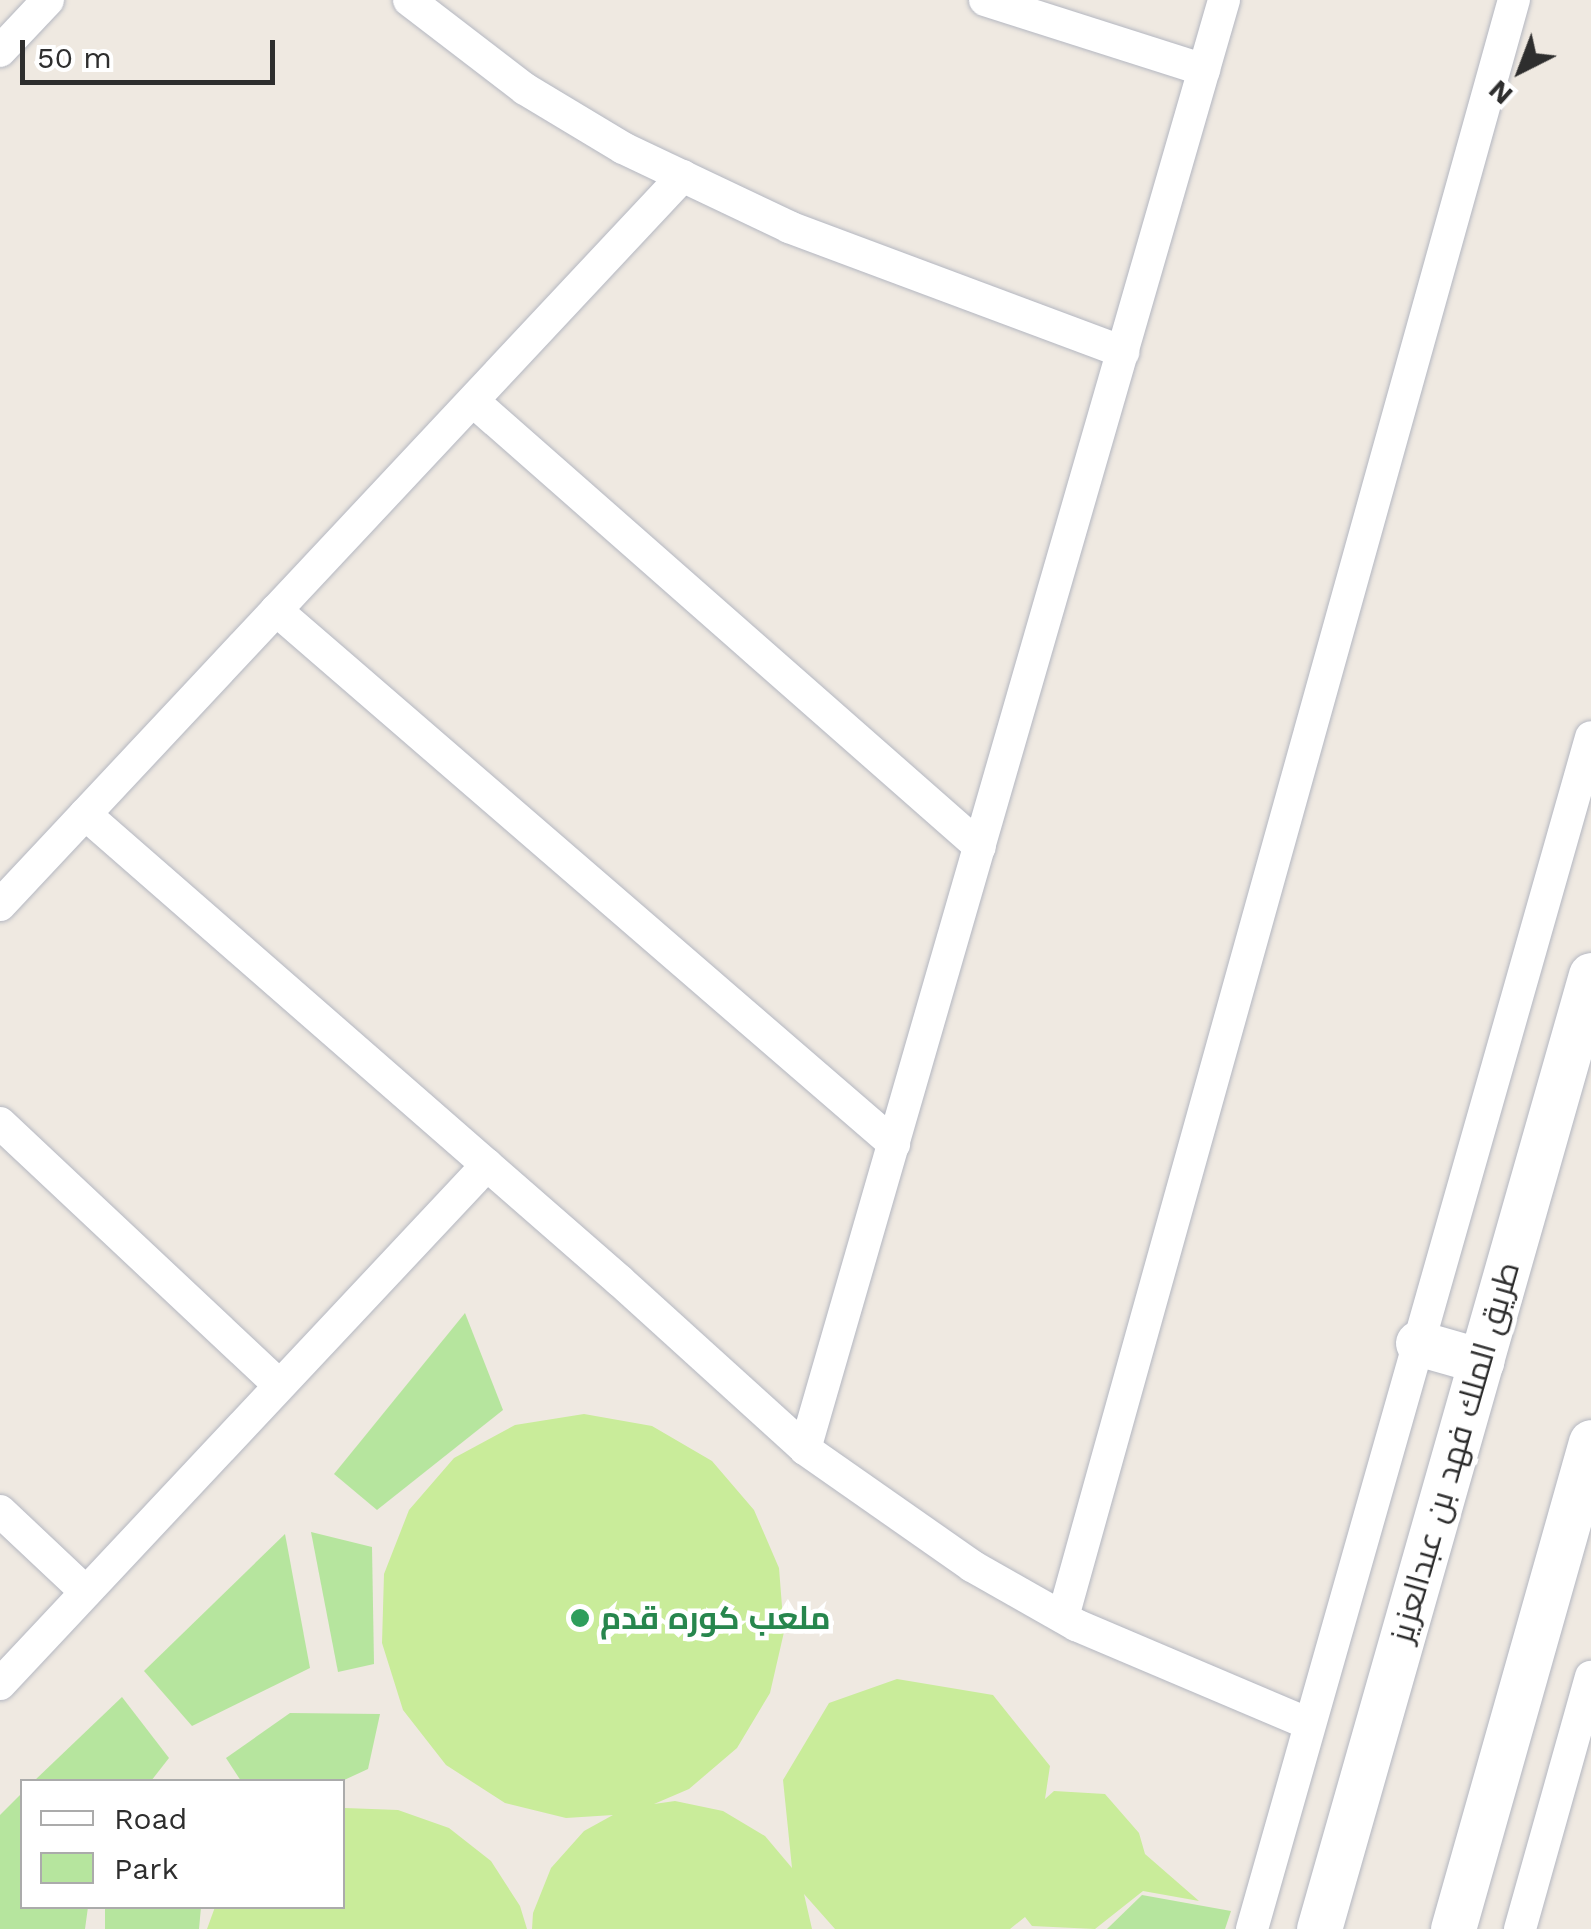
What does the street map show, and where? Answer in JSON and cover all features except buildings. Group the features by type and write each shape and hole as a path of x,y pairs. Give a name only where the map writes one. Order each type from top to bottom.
{"street":[{"path":"0,51 48,0"},
{"path":"409,0 525,90 623,148 789,227 1123,352"},
{"path":"985,0 1204,70"},
{"path":"806,1449 1224,0"},
{"path":"1062,1617 1514,0"},
{"path":"0,904 683,176"},
{"path":"473,401 980,847"},
{"path":"276,610 894,1144"},
{"path":"1252,1929 1591,737"},
{"path":"85,814 487,1164 806,1449 972,1566 1062,1617 1309,1724"},
{"name":"طريق الملك فهد بن عبدالعزيز","path":"1319,1929 1591,975"},
{"path":"0,1123 279,1385"},
{"path":"0,1684 487,1164"},
{"path":"1418,1343 1481,1362"},
{"path":"1454,1929 1591,1442"},
{"path":"0,1511 86,1592"},
{"path":"1520,1929 1591,1678"}],"green space":[{"path":"465,1313 503,1410 377,1510 334,1474"},
{"path":"584,1414 652,1426 712,1461 754,1510 779,1568 784,1632 770,1693 737,1748 689,1789 654,1804 675,1801 723,1811 765,1836 792,1868 783,1780 829,1703 897,1679 993,1695 1050,1766 1045,1799 1054,1791 1105,1794 1139,1833 1145,1854 1199,1901 1143,1891 1095,1929 1032,1926 1025,1917 1010,1929 835,1929 804,1894 812,1929 532,1929 533,1913 551,1868 584,1831 613,1815 566,1818 505,1803 446,1765 403,1710 382,1643 384,1574 409,1510 454,1458 515,1425"},
{"path":"311,1532 372,1547 374,1664 338,1672"},
{"path":"285,1534 310,1668 192,1726 144,1671"},
{"path":"122,1697 169,1758 153,1779 36,1779"},
{"path":"290,1713 380,1714 368,1769 345,1780 240,1779 226,1758"},
{"path":"20,1795 20,1909 88,1909 85,1929 0,1929 0,1815"},
{"path":"345,1808 398,1810 449,1828 491,1861 520,1906 527,1929 207,1929 214,1909 345,1909"},
{"path":"1142,1895 1231,1911 1225,1929 1107,1929"},
{"path":"105,1909 201,1909 199,1929 105,1929"}],"place":[{"name":"ملعب كوره قدم","path":"580,1618"}]}
